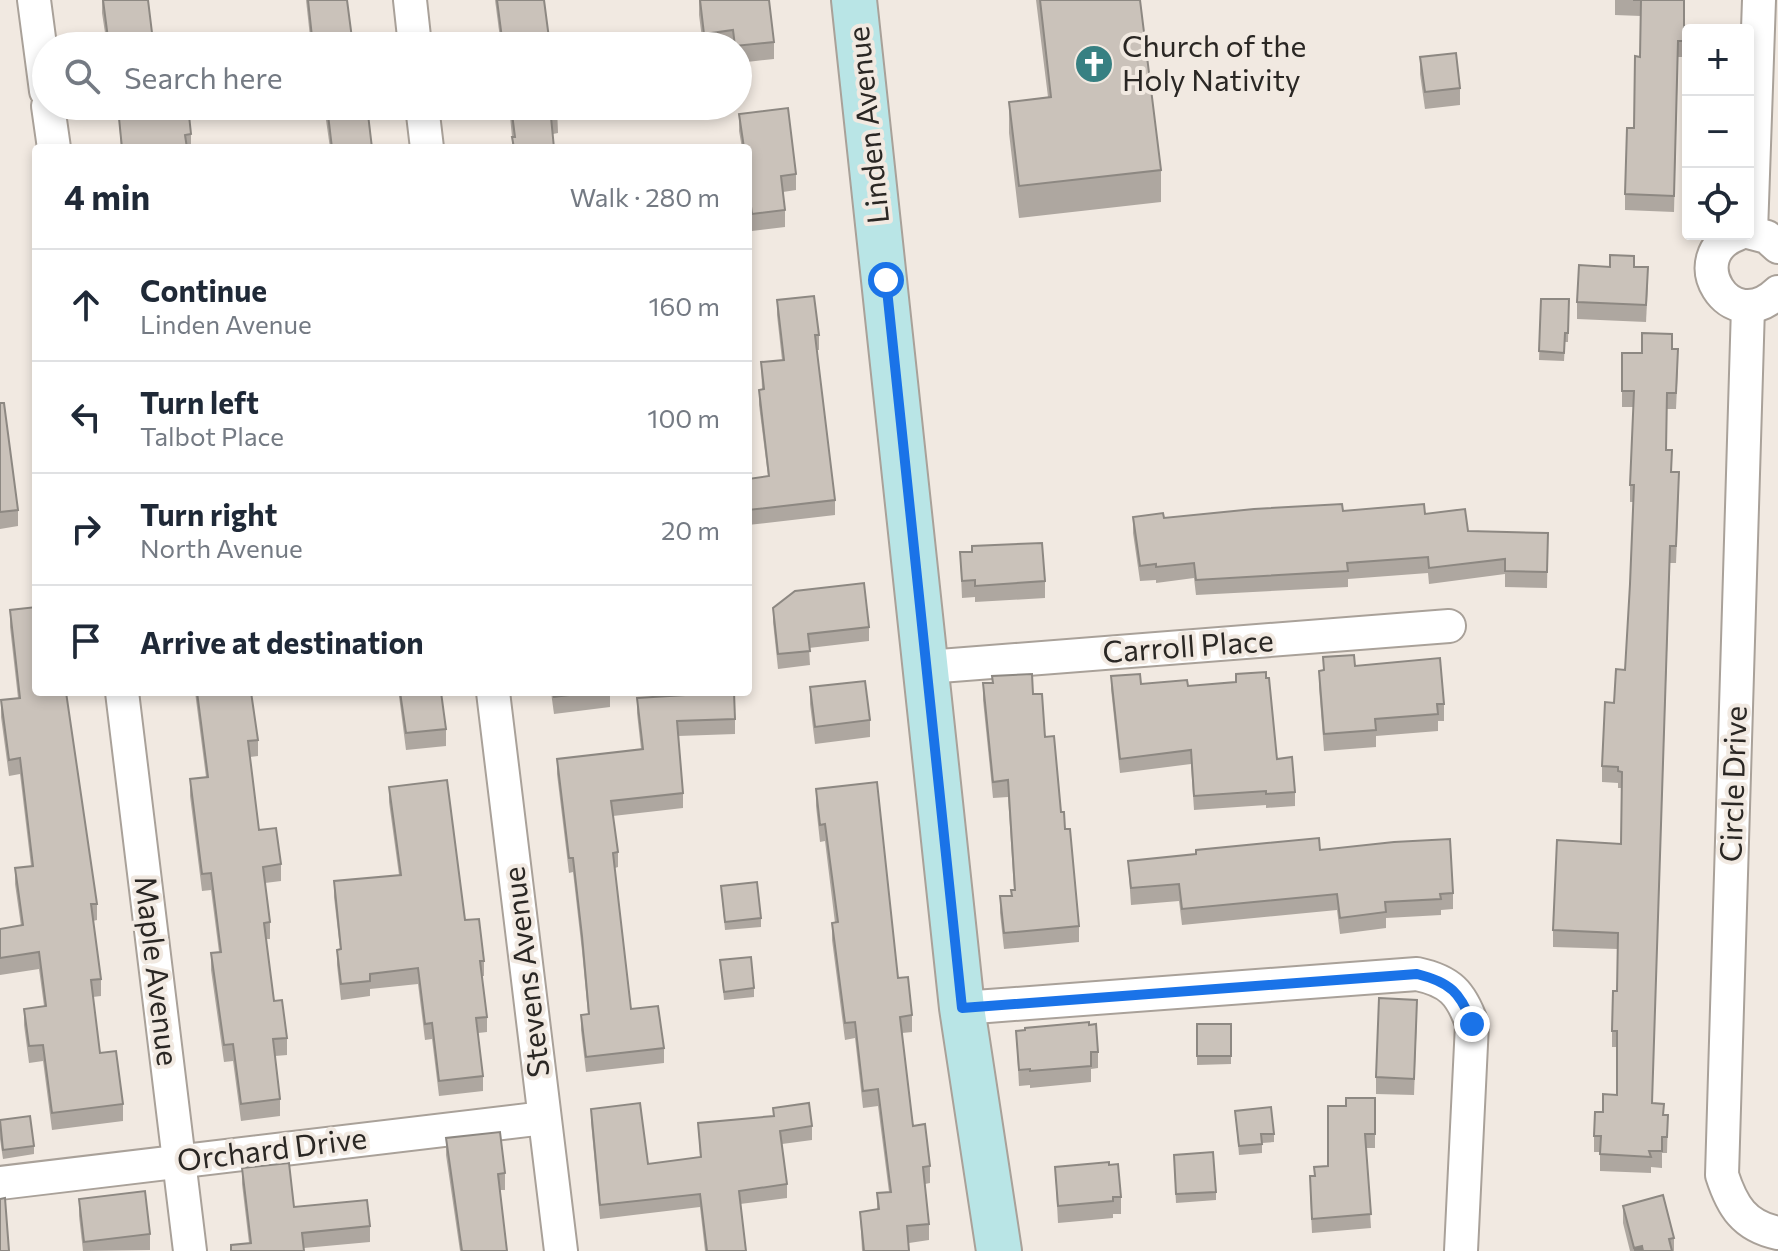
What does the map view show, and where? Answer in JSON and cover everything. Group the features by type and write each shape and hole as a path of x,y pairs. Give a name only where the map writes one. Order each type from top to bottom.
{"street":[{"path":"34,0 38,32"},
{"path":"410,0 413,32"},
{"name":"Linden Avenue","path":"854,0 962,1008 999,1251"},
{"path":"1754,236 1759,0"},
{"path":"50,120 53,144"},
{"path":"424,120 427,144"},
{"path":"1738,240 1721,244 1713,259 1712,276 1718,292 1731,303 1748,307 1764,304 1778,292"},
{"name":"Circle Drive","path":"1748,307 1722,1175 1730,1199 1742,1216 1765,1231 1778,1233"},
{"name":"Carroll Place","path":"927,667 1449,626"},
{"name":"Maple Avenue","path":"122,696 190,1251"},
{"name":"Stevens Avenue","path":"493,696 561,1251"},
{"path":"962,1008 1417,974 1435,978 1452,988 1465,1004 1472,1024 1461,1251"},
{"name":"Orchard Drive","path":"0,1183 544,1118"}],"building":[{"path":"103,0 148,0 152,32 107,32"},
{"path":"308,0 347,0 351,32 311,32"},
{"path":"497,0 544,0 548,32 501,32"},
{"path":"700,0 769,0 774,42 752,44 752,32 704,32"},
{"name":"Church of the Holy Nativity","path":"1040,0 1140,0 1161,170 1019,186 1009,102 1051,97"},
{"path":"1641,0 1684,0 1682,41 1678,41 1674,196 1625,194 1627,128 1634,128 1635,56 1640,57"},
{"path":"1456,53 1460,88 1425,92 1420,57"},
{"path":"788,108 796,174 781,176 785,210 752,214 752,144 743,144 740,120 752,120 752,112"},
{"path":"119,120 190,120 191,134 185,135 186,144 122,144"},
{"path":"329,120 369,120 372,144 332,144"},
{"path":"513,120 551,120 554,144 513,144 512,137 515,137"},
{"path":"1610,255 1634,256 1634,267 1648,267 1646,305 1577,302 1579,265 1610,267"},
{"path":"814,296 819,335 815,335 835,500 752,510 752,478 769,476 759,390 764,389 761,362 784,360 777,300"},
{"path":"1541,299 1569,299 1564,353 1539,351"},
{"path":"1642,333 1672,334 1672,349 1678,349 1676,393 1667,393 1666,450 1672,450 1671,472 1679,472 1676,546 1670,546 1652,1103 1664,1104 1663,1115 1668,1115 1667,1137 1662,1137 1662,1151 1649,1151 1651,1157 1600,1154 1601,1136 1594,1136 1595,1112 1603,1112 1603,1094 1617,1095 1617,1031 1612,1031 1613,991 1617,991 1618,933 1553,930 1557,840 1621,844 1622,772 1618,771 1618,767 1602,766 1605,702 1614,703 1616,669 1625,670 1630,584 1634,391 1622,391 1622,353 1642,353"},
{"path":"0,403 4,403 18,510 0,512"},
{"path":"1342,504 1343,511 1424,504 1425,514 1465,509 1468,531 1548,533 1547,572 1505,571 1505,559 1429,568 1428,557 1347,563 1348,571 1196,580 1194,563 1140,566 1133,517 1163,513 1164,518"},
{"path":"1042,543 1045,581 975,586 975,580 962,581 960,552 972,552 972,546"},
{"path":"864,583 869,627 808,634 810,651 778,654 773,608 795,591"},
{"path":"32,607 32,696 67,696 97,904 91,904 101,979 91,980 100,1053 116,1051 123,1104 52,1113 43,1045 29,1046 24,1009 46,1006 39,952 0,958 0,929 23,925 15,868 33,866 20,758 9,760 1,700 20,698 10,610"},
{"path":"1354,655 1355,666 1440,658 1444,704 1437,704 1438,714 1375,719 1376,730 1324,734 1319,671 1324,670 1323,657"},
{"path":"1266,672 1277,759 1292,757 1295,792 1194,796 1191,750 1120,759 1111,676 1140,674 1141,684 1187,680 1188,686 1236,682 1236,674"},
{"path":"1032,674 1033,694 1042,694 1045,737 1054,736 1061,812 1064,812 1065,829 1070,829 1079,926 1004,933 1000,896 1012,896 1011,890 1015,890 1008,780 993,782 983,683 993,683 992,676"},
{"path":"865,681 870,720 815,727 810,687"},
{"path":"198,696 252,696 258,740 248,741 259,830 276,828 281,864 263,867 270,922 264,923 274,1001 282,1000 287,1038 273,1039 280,1099 241,1104 233,1044 224,1045 211,953 221,952 211,873 202,874 190,779 208,777"},
{"path":"401,696 442,696 446,729 406,733"},
{"path":"734,696 735,719 677,721 683,793 611,801 618,852 613,853 631,1009 658,1006 664,1048 586,1057 581,1015 589,1014 582,936 557,759 643,749 637,698"},
{"path":"447,780 465,920 479,919 484,961 480,961 487,1017 476,1018 483,1076 439,1081 432,1023 425,1024 418,968 370,974 370,981 341,984 334,881 401,875 389,787"},
{"path":"877,782 898,978 908,977 912,1015 900,1017 913,1126 925,1124 930,1166 923,1167 929,1224 907,1226 909,1251 864,1251 860,1212 879,1209 877,1193 891,1192 878,1089 863,1091 855,1022 845,1023 832,923 838,922 825,824 820,825 816,789"},
{"path":"1319,838 1320,850 1450,839 1453,893 1440,894 1441,899 1385,902 1386,912 1340,918 1337,894 1182,909 1179,884 1131,888 1128,861 1196,854 1196,850"},
{"path":"757,882 761,918 725,922 721,886"},
{"path":"751,957 754,988 724,992 720,960"},
{"path":"1379,998 1417,1000 1414,1079 1376,1077"},
{"path":"1089,1022 1089,1025 1096,1024 1098,1052 1091,1052 1091,1066 1019,1070 1016,1031"},
{"path":"1197,1024 1231,1024 1231,1056 1197,1056"},
{"path":"1346,1098 1375,1098 1375,1134 1365,1134 1371,1214 1312,1219 1310,1176 1315,1176 1314,1167 1328,1166 1328,1106 1346,1106"},
{"path":"640,1103 648,1164 701,1157 698,1123 774,1116 773,1108 809,1103 812,1126 780,1131 787,1184 739,1191 746,1251 707,1251 700,1194 600,1205 591,1109"},
{"path":"1271,1107 1274,1134 1261,1134 1262,1144 1239,1146 1235,1111"},
{"path":"30,1116 34,1146 3,1150 0,1120"},
{"path":"500,1132 505,1173 498,1174 507,1251 462,1251 446,1138"},
{"path":"1213,1152 1216,1192 1176,1194 1174,1155"},
{"path":"1109,1162 1109,1165 1118,1164 1121,1197 1113,1197 1113,1201 1058,1206 1055,1167"},
{"path":"289,1163 294,1207 367,1200 370,1226 302,1233 304,1251 231,1251 231,1245 251,1243 242,1168"},
{"path":"145,1191 150,1234 84,1242 79,1199"},
{"path":"1663,1195 1674,1238 1669,1239 1672,1251 1643,1251 1642,1246 1634,1248 1623,1206"},
{"path":"5,1198 9,1251 0,1251 0,1199"}],"place":[{"name":"Church of the Holy Nativity","path":"1094,64"}],"route":[{"path":"886,280 962,1008 1417,974 1435,978 1452,988 1465,1004 1472,1024"}]}
